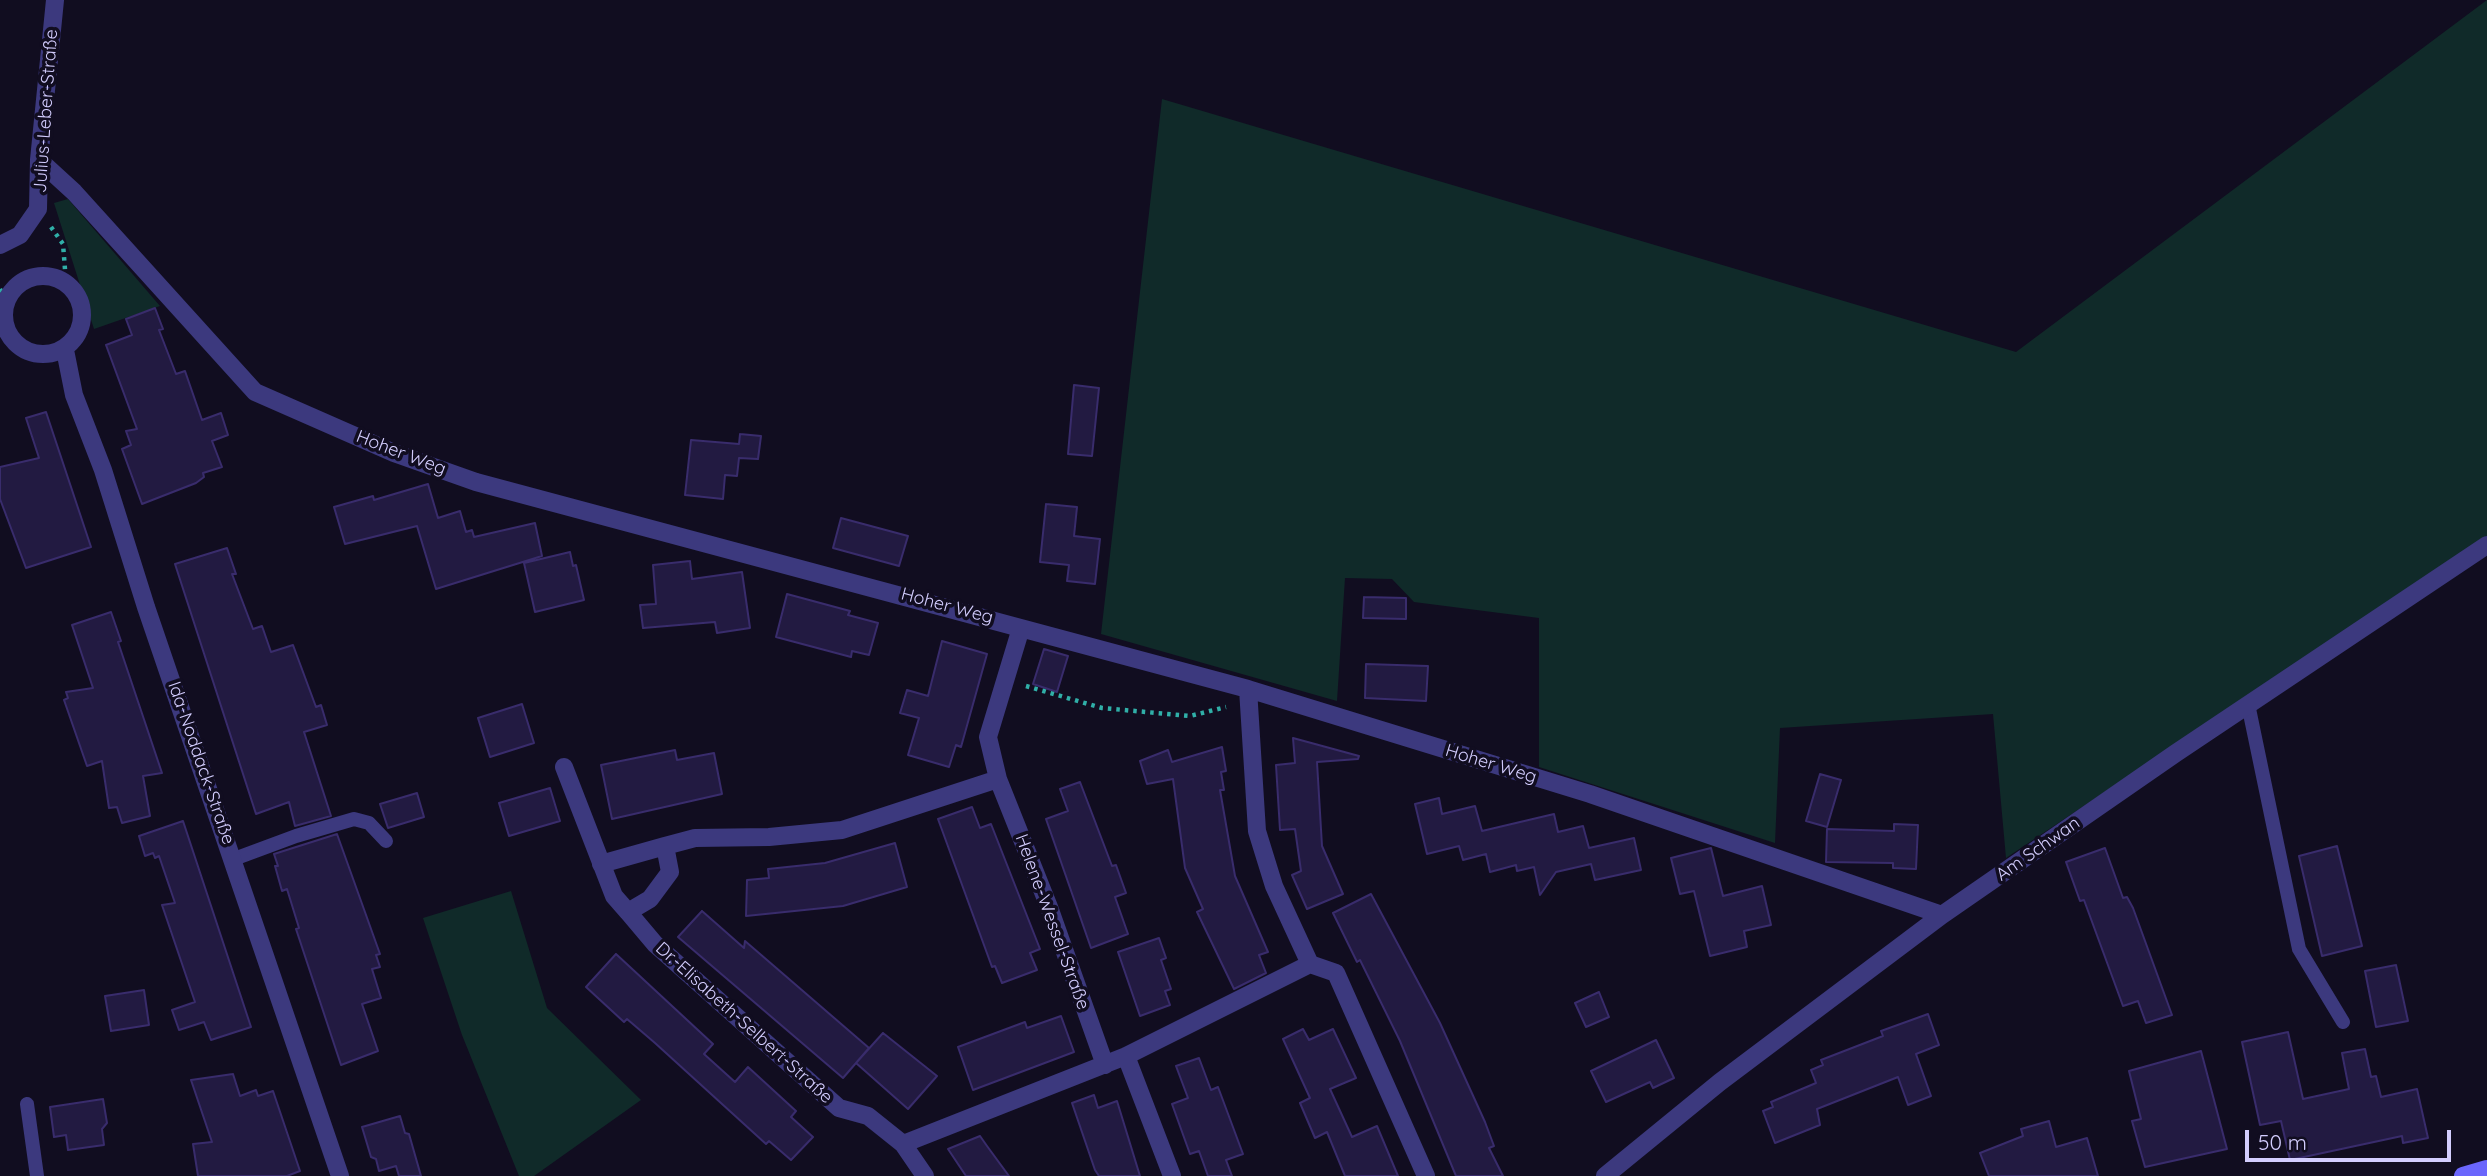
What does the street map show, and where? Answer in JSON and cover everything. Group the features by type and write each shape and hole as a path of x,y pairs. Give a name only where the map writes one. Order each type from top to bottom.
{"main road":[{"path":"2463,1176 2487,1169"}],"street":[{"name":"Julius-Leber-Straße","path":"0,245 20,235 38,209 39,160 55,0"},
{"name":"Hoher Weg","path":"39,160 74,191 255,392 394,453 476,481 1021,628 1603,798 1942,915"},
{"path":"0,351 6,330 3,295 16,286 32,277 49,276 66,282 82,303 82,330 65,350 42,356 21,348 6,330"},
{"name":"Ida-Noddack-Straße","path":"65,350 74,395 103,470 146,607 340,1176"},
{"name":"Am Schwan","path":"1605,1176 1720,1082 1942,915 2248,704 2487,545"},
{"name":"Helene-Wessel-Straße","path":"1021,628 988,737 998,779 1049,906 1105,1065"},
{"path":"1249,696 1257,831 1274,886 1310,964"},
{"name":"Dr.-Elisabeth-Selbert-Straße","path":"564,767 614,896 655,944 839,1108 868,1116 903,1144 925,1176"},
{"path":"601,864 695,838 769,837 842,830 998,779"},
{"path":"628,912 650,898 670,872 664,846"},
{"path":"903,1144 1126,1056 1310,964 1336,973 1426,1176"},
{"path":"1126,1056 1172,1176"}],"lane":[{"path":"2248,704 2300,949 2343,1023"},
{"path":"234,859 296,835 354,819 369,824 386,841"},
{"path":"27,1104 37,1176"}],"path":[{"path":"38,209 63,244 66,282"},
{"path":"1006,680 1102,708 1190,716 1249,696"}],"green space":[{"path":"2487,0 2487,536 2006,858 1993,714 1780,728 1775,843 1539,767 1539,618 1414,602 1392,579 1345,578 1337,701 1101,634 1162,99 2016,352"},
{"path":"68,199 160,306 94,329 54,203"},
{"path":"511,891 547,1008 641,1100 534,1176 519,1176 462,1035 423,918"}],"building":[{"path":"155,308 163,329 159,330 176,374 185,371 202,420 221,413 228,435 212,441 222,467 203,473 204,477 196,483 142,504 122,449 131,445 126,431 137,429 106,345 132,335 126,319"},
{"path":"1074,385 1099,388 1092,456 1068,454"},
{"path":"46,412 91,547 26,568 0,499 0,467 39,458 26,418"},
{"path":"740,434 761,436 758,459 739,458 737,476 725,475 723,499 685,495 691,440 739,444"},
{"path":"428,484 438,518 460,511 466,532 472,530 474,537 535,523 542,556 436,589 417,526 345,544 334,507 373,496 374,500"},
{"path":"1046,504 1077,507 1074,536 1100,539 1095,584 1067,581 1069,565 1040,562"},
{"path":"841,518 908,536 899,566 833,548"},
{"path":"227,548 236,574 232,574 253,629 262,626 271,652 293,645 316,707 321,705 327,725 304,732 331,816 295,826 289,802 256,814 175,564"},
{"path":"570,552 573,566 576,565 584,600 535,612 524,563"},
{"path":"690,561 692,579 742,572 750,628 717,633 715,622 643,628 640,605 656,604 653,565"},
{"path":"787,594 850,611 848,615 878,623 869,655 852,651 851,657 776,637"},
{"path":"1364,597 1406,598 1406,619 1363,618"},
{"path":"111,612 121,641 118,642 162,773 143,776 150,816 122,823 117,807 109,808 102,761 87,766 64,700 68,698 66,692 93,688 72,625"},
{"path":"942,641 987,654 961,747 956,745 949,767 908,755 919,718 900,713 907,690 928,696"},
{"path":"1044,649 1068,656 1057,692 1033,684"},
{"path":"1366,664 1428,666 1426,701 1365,698"},
{"path":"522,704 534,743 490,757 478,718"},
{"path":"1293,738 1359,756 1358,759 1317,762 1322,846 1343,894 1307,909 1292,875 1301,871 1295,829 1280,830 1276,765 1295,763"},
{"path":"1222,747 1226,771 1221,772 1224,790 1220,790 1235,876 1268,952 1259,955 1266,973 1234,989 1197,912 1203,909 1185,868 1173,779 1147,784 1140,761 1168,750 1172,762"},
{"path":"675,750 677,760 714,753 722,794 612,819 601,765"},
{"path":"1820,774 1841,780 1827,827 1806,821"},
{"path":"1080,782 1112,866 1116,865 1126,893 1115,897 1128,934 1091,948 1046,819 1068,811 1060,789"},
{"path":"550,788 560,821 509,836 499,803"},
{"path":"417,793 424,817 388,828 380,804"},
{"path":"1439,798 1442,814 1475,806 1482,831 1554,814 1558,832 1583,826 1589,848 1634,838 1641,870 1595,880 1591,864 1556,872 1540,895 1534,867 1517,871 1516,865 1490,872 1486,854 1463,860 1459,846 1427,854 1415,804"},
{"path":"972,807 980,828 991,824 1040,949 1030,953 1037,970 1002,983 995,966 992,967 938,819"},
{"path":"183,821 251,1027 211,1040 204,1022 179,1030 172,1010 195,1002 162,905 175,903 159,856 155,858 153,853 145,856 139,836"},
{"path":"1894,824 1918,825 1916,869 1893,868 1893,863 1826,862 1827,829 1894,831"},
{"path":"337,834 380,954 376,955 380,967 372,969 381,998 362,1004 378,1051 341,1065 296,929 299,928 287,889 282,891 274,854"},
{"path":"895,843 907,887 843,906 746,916 747,880 769,878 768,869 825,863"},
{"path":"2337,846 2362,946 2322,956 2299,856"},
{"path":"1711,848 1723,896 1762,886 1771,925 1744,931 1747,947 1710,956 1694,891 1680,894 1671,858"},
{"path":"2105,848 2123,898 2127,897 2133,908 2172,1015 2146,1023 2138,1001 2123,1006 2084,900 2080,901 2066,862"},
{"path":"1371,894 1440,1023 1485,1122 1494,1146 1489,1148 1503,1176 1456,1176 1400,1041 1360,960 1357,962 1333,913"},
{"path":"702,911 744,948 745,941 869,1048 843,1078 678,937"},
{"path":"1159,938 1166,958 1161,960 1171,989 1165,991 1170,1005 1140,1016 1118,952"},
{"path":"616,954 713,1044 704,1054 735,1082 748,1067 796,1111 791,1117 813,1137 791,1160 769,1141 766,1144 655,1043 627,1019 624,1022 586,987"},
{"path":"2396,965 2408,1021 2376,1027 2365,971"},
{"path":"144,990 149,1025 111,1031 105,996"},
{"path":"1599,992 1609,1017 1586,1027 1575,1003"},
{"path":"1928,1014 1939,1045 1916,1054 1931,1096 1908,1105 1898,1077 1817,1109 1820,1125 1775,1143 1763,1111 1773,1107 1771,1102 1816,1083 1811,1070 1823,1065 1821,1060 1883,1036 1881,1031"},
{"path":"1061,1016 1074,1052 973,1090 958,1047 1025,1022 1027,1028"},
{"path":"1303,1029 1309,1040 1333,1029 1356,1078 1330,1089 1352,1137 1377,1126 1398,1176 1345,1176 1327,1132 1315,1138 1300,1103 1310,1098 1283,1039"},
{"path":"2288,1032 2303,1099 2349,1089 2342,1053 2365,1049 2371,1077 2376,1076 2381,1097 2417,1089 2428,1138 2403,1143 2402,1136 2290,1160 2281,1121 2260,1125 2242,1042"},
{"path":"883,1033 937,1076 908,1109 856,1063"},
{"path":"1656,1040 1674,1078 1653,1088 1650,1082 1606,1102 1591,1071"},
{"path":"2201,1051 2227,1149 2145,1167 2132,1121 2141,1119 2129,1071"},
{"path":"1199,1058 1211,1090 1218,1087 1243,1154 1226,1160 1232,1176 1208,1176 1199,1151 1190,1154 1172,1104 1188,1098 1176,1066"},
{"path":"233,1074 240,1096 256,1090 258,1096 273,1091 300,1171 287,1176 198,1176 193,1144 212,1142 191,1080"},
{"path":"1094,1095 1098,1108 1117,1101 1140,1176 1099,1176 1095,1170 1072,1103"},
{"path":"103,1099 107,1123 102,1129 104,1145 68,1150 66,1135 54,1137 50,1107"},
{"path":"400,1116 405,1133 409,1134 421,1176 399,1176 396,1166 379,1171 376,1159 371,1157 362,1127"},
{"path":"2049,1121 2056,1147 2087,1138 2098,1176 1989,1176 1980,1153 2023,1136 2021,1129"},
{"path":"980,1136 1009,1176 966,1176 948,1149"}]}
